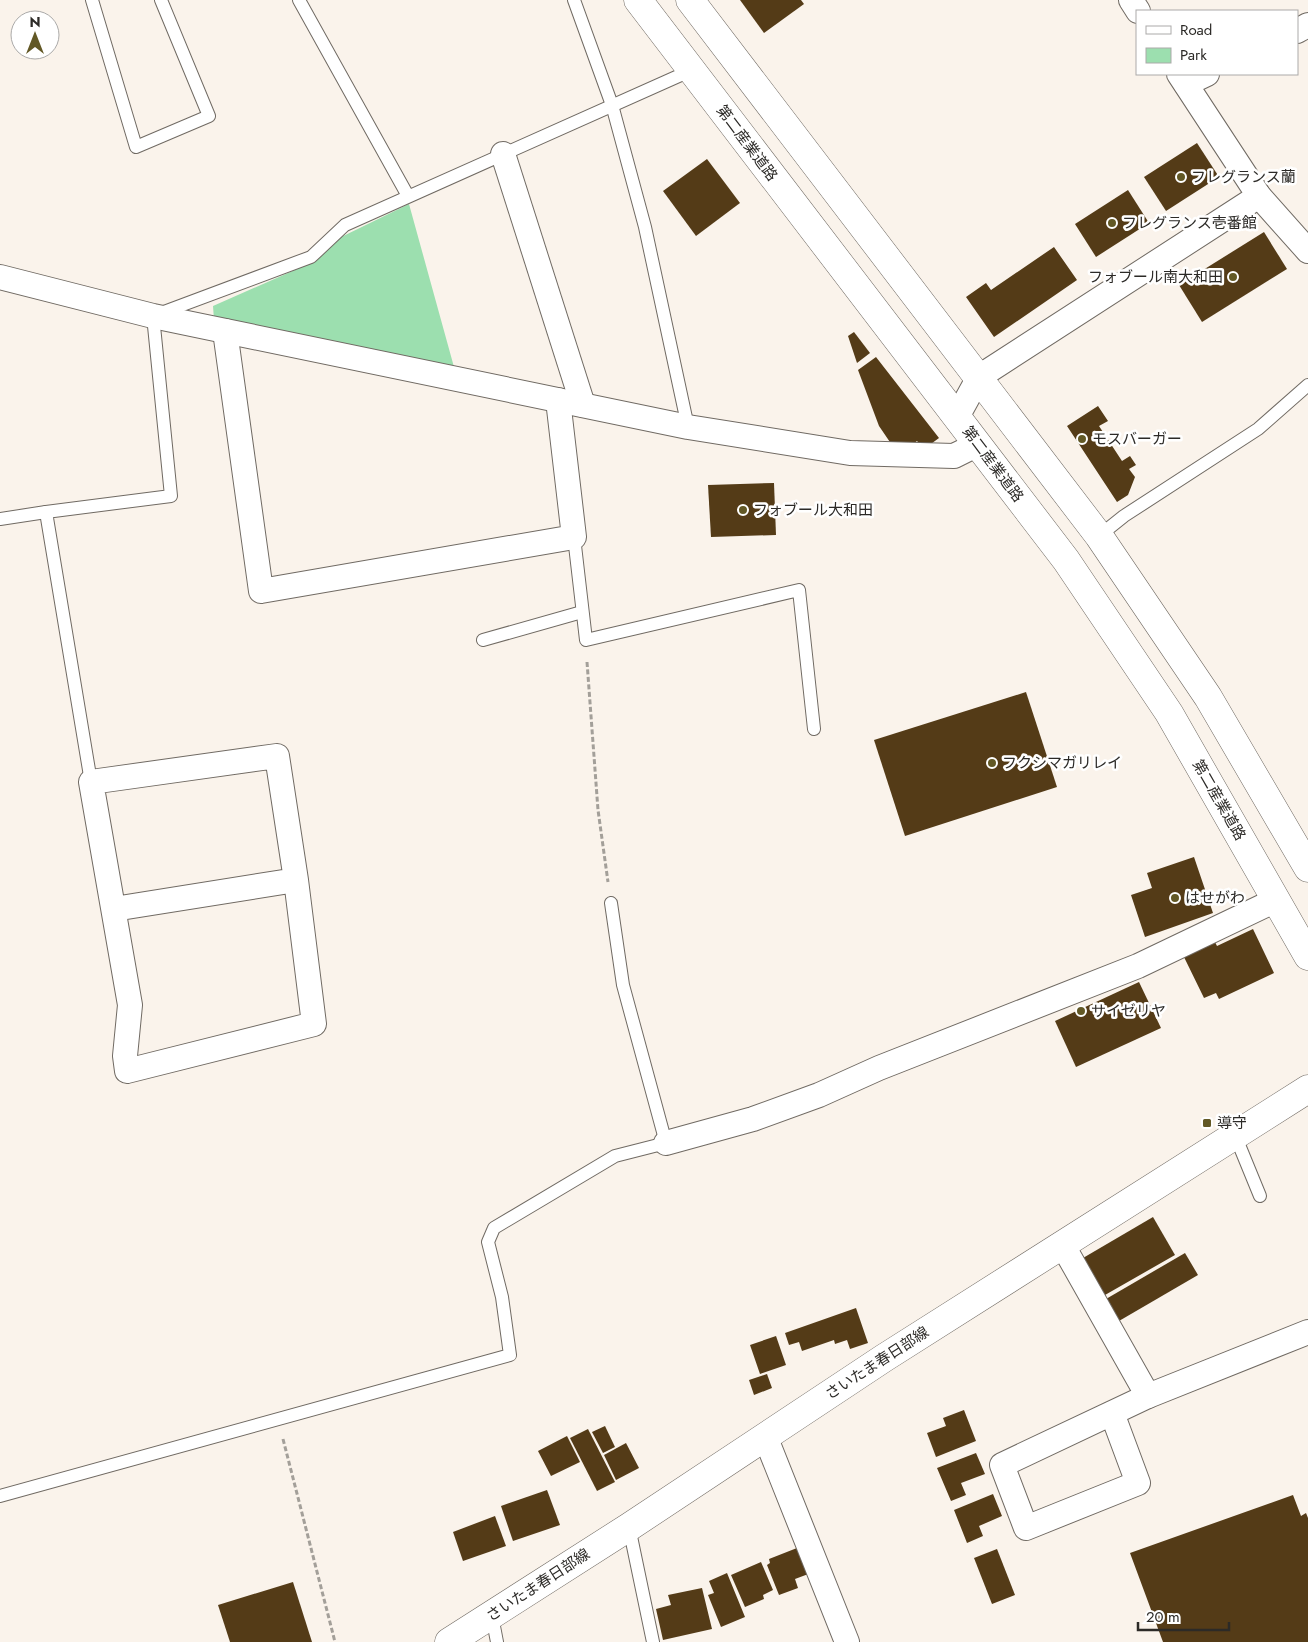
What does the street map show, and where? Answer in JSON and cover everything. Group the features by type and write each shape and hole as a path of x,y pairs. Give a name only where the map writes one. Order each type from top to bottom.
{"main road":[{"name":"第二産業道路","path":"638,0 1066,560 1124,643 1169,713 1308,956"},
{"path":"690,0 979,377 1098,536 1208,697 1308,868"},
{"name":"さいたま春日部線","path":"449,1642 492,1616 765,1436 1062,1244 1308,1089"}],"street":[{"path":"1202,75 1182,79 1259,196 1308,251"},
{"path":"503,154 583,405"},
{"path":"957,418 979,377 1259,196"},
{"path":"0,277 152,316 688,426 850,453 954,456 978,444"},
{"path":"226,331 261,591 574,537 558,400"},
{"path":"277,756 296,880 314,1024 127,1071 126,1056 130,1005 92,782 277,756"},
{"path":"114,909 296,880"},
{"path":"666,1143 753,1119 819,1095 879,1068 1138,966 1276,900"},
{"path":"1062,1244 1148,1396"},
{"path":"1112,1413 1138,1483 1026,1528 1002,1465 1112,1413 1148,1396 1308,1332"},
{"path":"765,1436 847,1642"}],"lane":[{"path":"92,0 136,148 209,116 161,0"},
{"path":"299,0 408,196"},
{"path":"574,0 612,105 645,227 688,426"},
{"path":"0,518 170,496 152,316 311,257 345,225 692,70"},
{"path":"1098,536 1124,516 1258,428 1308,385"},
{"path":"46,512 92,782"},
{"path":"574,537 586,640 799,590 814,729"},
{"path":"483,640 582,612"},
{"path":"0,1496 510,1355 502,1297 488,1242 494,1228 615,1156 666,1143 623,985 611,902"},
{"path":"1235,1135 1260,1196"},
{"path":"629,1527 653,1642"},
{"path":"492,1616 498,1642"}],"path":[{"path":"586,640 598,810 611,902"},
{"path":"278,1419 334,1642"}],"green space":[{"path":"409,204 454,367 214,320 213,306 313,262 333,241"}],"building":[{"path":"740,0 801,0 804,4 764,33"},
{"name":"フレグランス蘭","path":"1197,143 1219,177 1166,211 1144,177"},
{"path":"707,159 740,203 696,236 663,191"},
{"name":"フレグランス壱番館","path":"1128,190 1149,223 1096,257 1075,224"},
{"name":"フォブール南大和田","path":"1264,232 1287,269 1202,322 1179,285"},
{"path":"1054,247 1077,280 994,337 966,297 986,283 991,290"},
{"path":"854,332 870,353 857,363 848,336"},
{"path":"876,357 939,438 924,449 917,441 906,449 894,448 879,426 858,370"},
{"path":"1098,406 1108,421 1099,426 1122,461 1130,456 1136,465 1129,469 1135,477 1128,495 1117,502 1067,426"},
{"name":"フォブール大和田","path":"774,483 776,535 711,537 708,485"},
{"path":"1026,692 1057,787 905,836 874,740"},
{"path":"1194,857 1213,913 1145,937 1131,895 1152,888 1147,873"},
{"path":"1253,929 1274,973 1219,999 1216,993 1204,998 1183,955 1214,940 1217,946"},
{"path":"1139,982 1161,1028 1076,1067 1055,1021"},
{"path":"1153,1217 1175,1255 1105,1295 1083,1258"},
{"path":"1185,1253 1198,1275 1119,1321 1106,1299"},
{"path":"856,1308 868,1343 850,1349 847,1340 835,1344 834,1340 802,1351 799,1342 789,1345 785,1333"},
{"path":"776,1336 786,1365 760,1374 750,1345"},
{"path":"767,1374 772,1388 754,1395 749,1380"},
{"path":"964,1410 976,1441 936,1457 927,1433 946,1426 943,1418"},
{"path":"605,1426 615,1447 603,1453 592,1432"},
{"path":"588,1429 615,1482 597,1491 570,1438"},
{"path":"567,1436 580,1462 551,1476 538,1451"},
{"path":"626,1443 639,1468 616,1480 604,1455"},
{"path":"976,1453 985,1474 961,1483 966,1495 951,1501 937,1468"},
{"path":"547,1490 560,1525 513,1541 501,1506"},
{"path":"993,1494 1002,1516 979,1526 983,1536 967,1543 954,1510"},
{"path":"1293,1495 1301,1516 1306,1513 1308,1518 1308,1642 1163,1642 1130,1553"},
{"path":"495,1516 506,1546 463,1561 453,1532"},
{"path":"797,1548 811,1573 795,1579 798,1588 779,1595 767,1565 770,1563 769,1559"},
{"path":"997,1549 1015,1595 992,1604 974,1558"},
{"path":"761,1562 773,1590 763,1595 764,1599 745,1607 731,1575"},
{"path":"727,1573 745,1617 721,1627 708,1595 714,1593 709,1581"},
{"path":"293,1582 312,1642 230,1642 218,1605"},
{"path":"702,1588 712,1629 663,1640 656,1609 671,1605 668,1595"}],"place":[{"name":"フレグランス蘭","path":"1181,177"},
{"name":"フレグランス壱番館","path":"1112,223"},
{"name":"フォブール南大和田","path":"1233,277"},
{"name":"モスバーガー","path":"1082,439"},
{"name":"フォブール大和田","path":"743,510"},
{"name":"フクシマガリレイ","path":"992,763"},
{"name":"はせがわ","path":"1175,898"},
{"name":"サイゼリヤ","path":"1081,1011"},
{"name":"導守","path":"1207,1123"}]}
